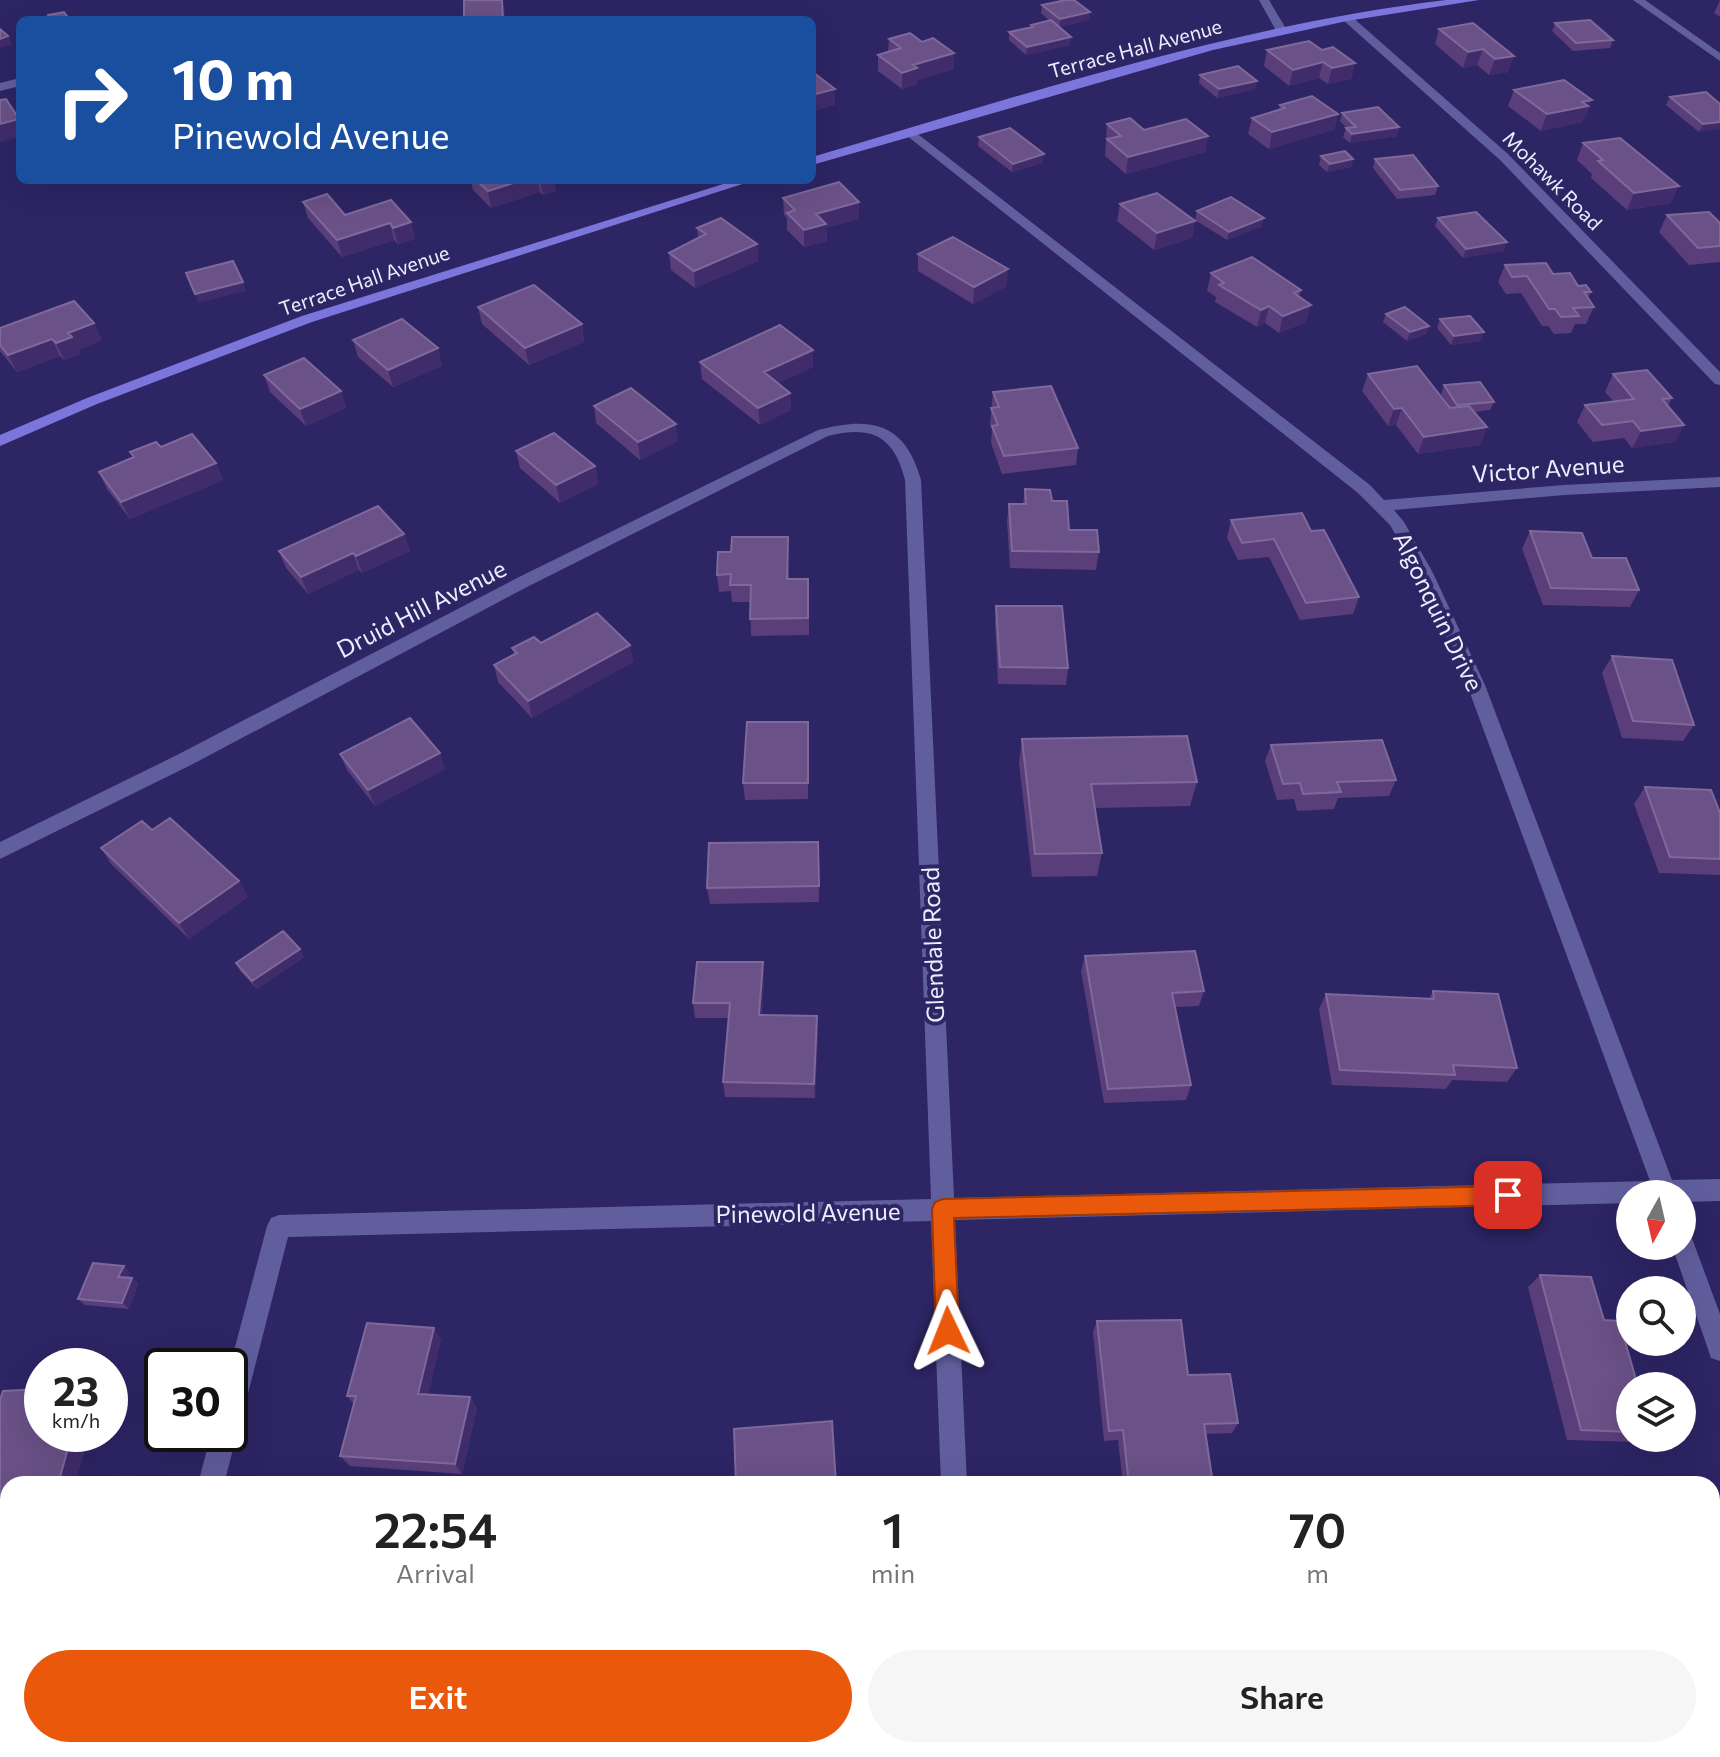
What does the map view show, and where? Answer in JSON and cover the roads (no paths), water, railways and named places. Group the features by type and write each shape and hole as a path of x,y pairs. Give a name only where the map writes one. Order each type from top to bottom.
{"main road":[{"name":"Terrace Hall Avenue","path":"816,160 1069,86 1282,32 1347,18 1474,0"},
{"name":"Terrace Hall Avenue","path":"0,441 92,401 307,319 736,184"}],"street":[{"path":"1264,0 1282,32"},
{"path":"1638,0 1720,58"},
{"name":"Mohawk Road","path":"1347,18 1504,157 1720,381"},
{"name":"Algonquin Drive","path":"910,132 1364,489 1396,522 1425,573 1476,685 1660,1180"},
{"name":"Druid Hill Avenue","path":"0,851 184,760 510,589 823,433 843,427 870,426"},
{"name":"Glendale Road","path":"870,426 887,434 898,444 910,461 913,480 954,1476"},
{"name":"Victor Avenue","path":"1380,506 1564,490 1720,482"},
{"name":"Pinewold Avenue","path":"1696,1191 1720,1190"},
{"name":"Pinewold Avenue","path":"247,1348 279,1226 1616,1194"},
{"path":"1689,1260 1720,1349"},
{"path":"213,1476 219,1452"}]}
